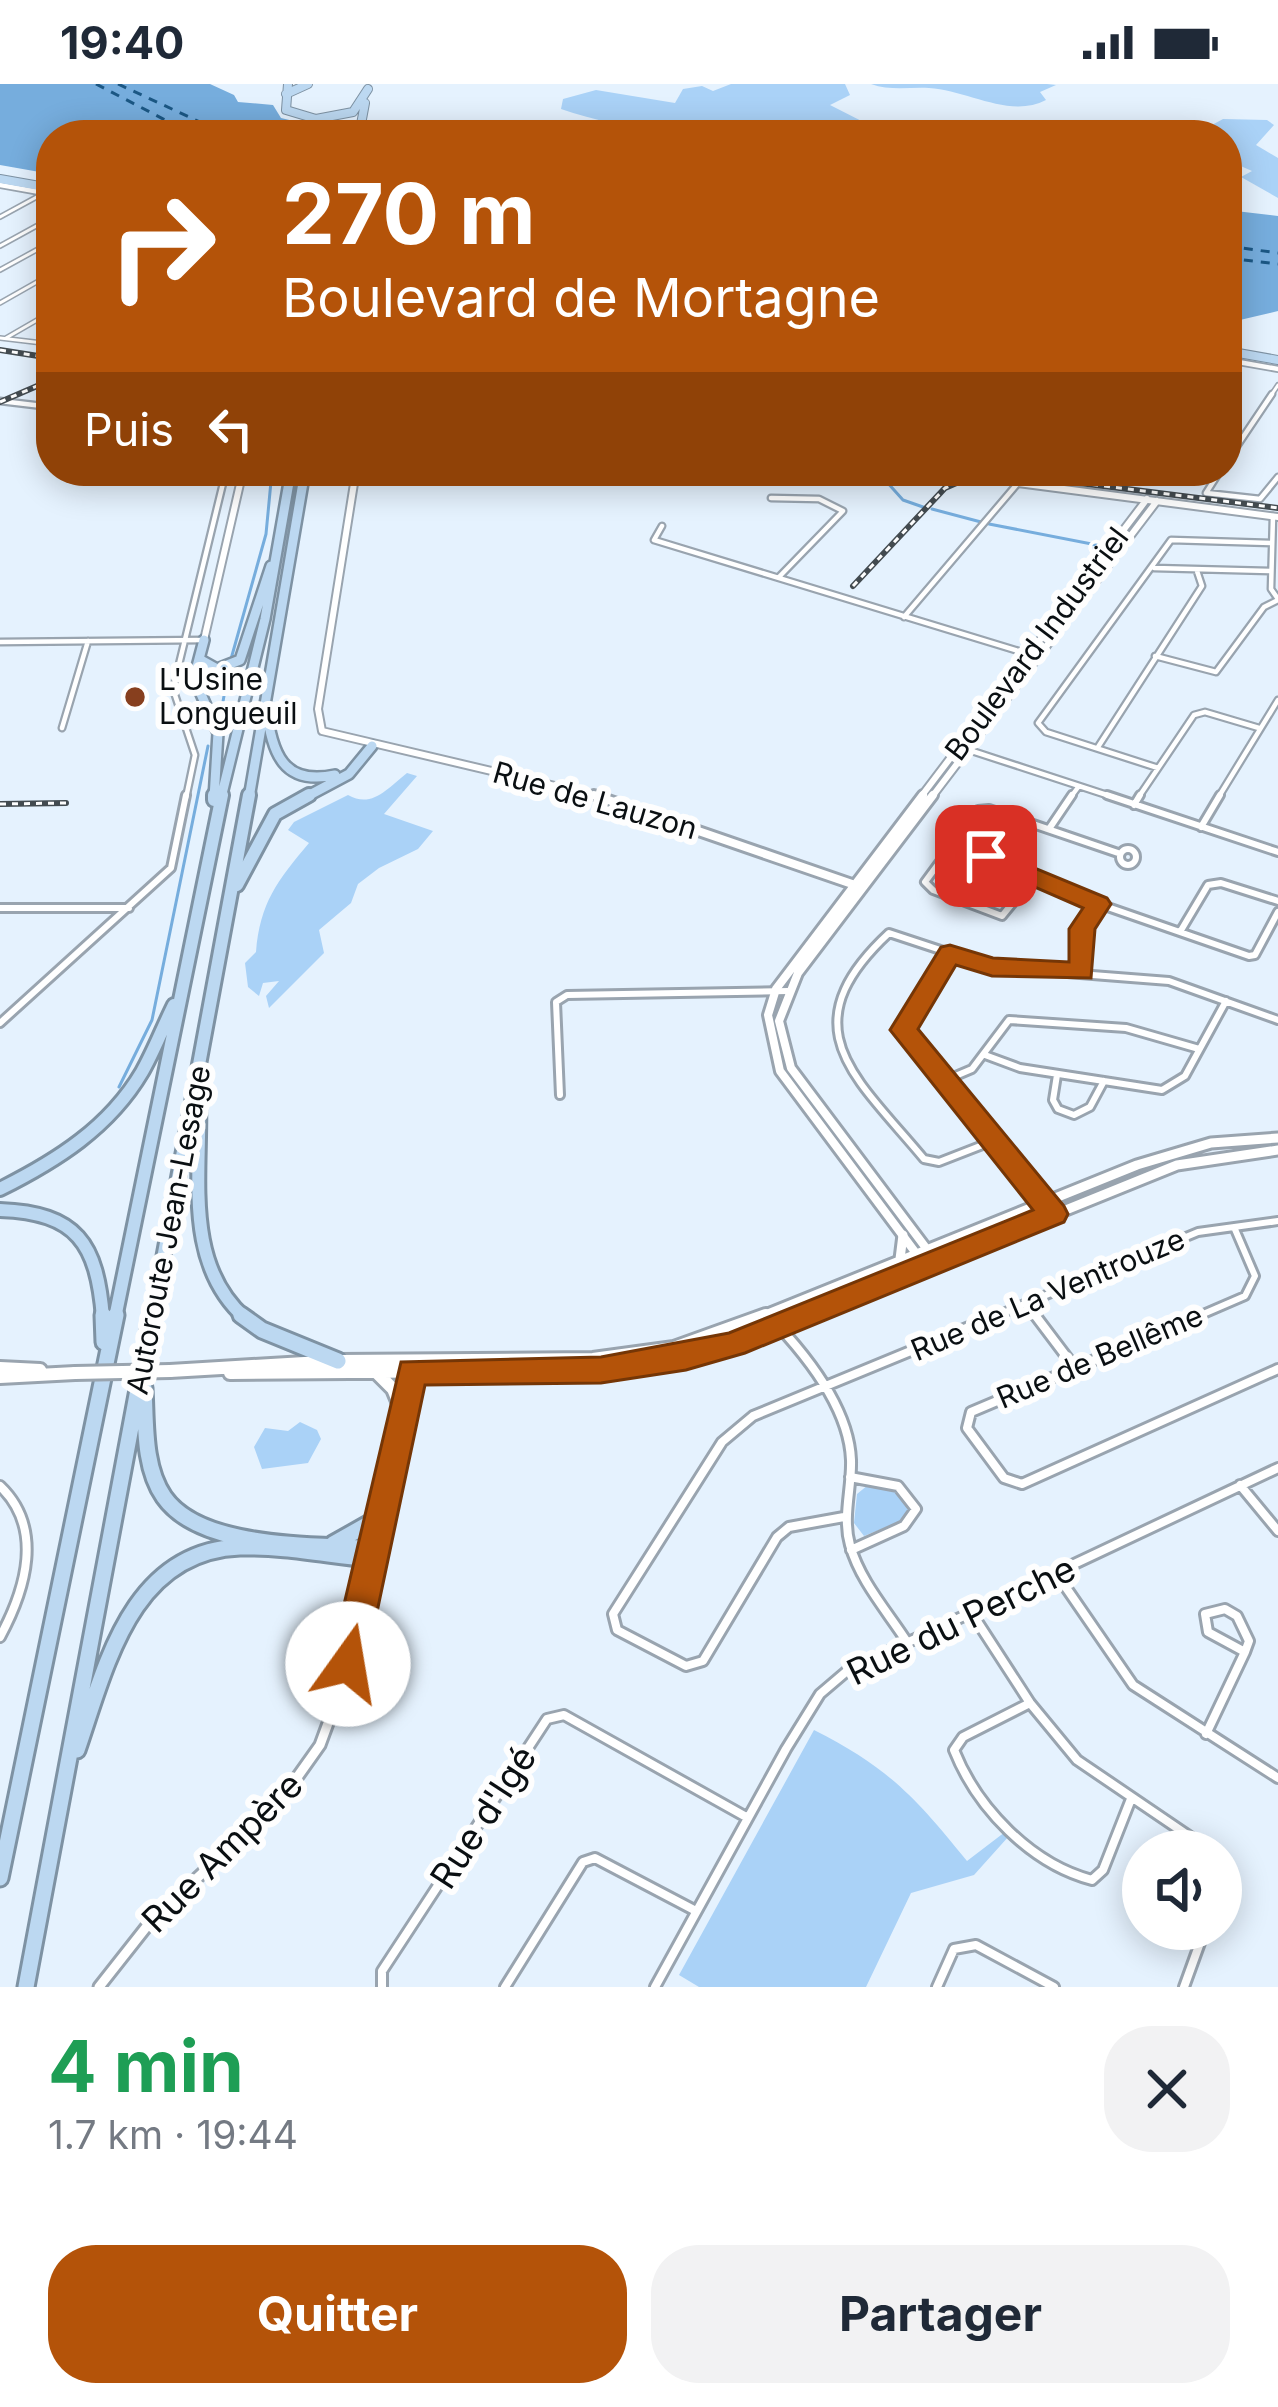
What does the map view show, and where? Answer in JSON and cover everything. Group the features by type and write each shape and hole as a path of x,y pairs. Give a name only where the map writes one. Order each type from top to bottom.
{"highway":[{"path":"308,84 287,89 284,104 289,112 329,119 357,110 370,86"},
{"path":"364,120 370,86"},
{"path":"0,178 36,185"},
{"path":"1242,351 1278,357"},
{"name":"Autoroute Jean-Lesage","path":"0,1877 288,486"},
{"name":"Autoroute Jean-Lesage","path":"26,1987 231,897 302,486"},
{"path":"199,659 218,669 240,660 276,554"},
{"path":"204,640 194,681 218,738 213,838"},
{"path":"264,695 274,750 296,777 335,776 368,745"},
{"path":"231,897 273,817 349,774 368,745"},
{"path":"0,1190 64,1154 106,1120 140,1076 181,994"},
{"path":"197,1076 201,1240 212,1280 226,1301 254,1325 338,1361"},
{"path":"0,1210 52,1217 87,1243 102,1289 105,1361"},
{"path":"142,1369 150,1455 162,1494 175,1511 223,1534 332,1544 372,1554"},
{"path":"332,1544 380,1518"},
{"path":"64,1785 128,1618 143,1592 165,1571 195,1555 228,1547 372,1554"},
{"path":"0,1853 8,1835"}],"main road":[{"path":"0,1373 376,1372 414,1366 623,1357 674,1348 1179,1150 1278,1138"},
{"path":"170,1372 338,1361 565,1371 640,1365 734,1344 1178,1165 1278,1150"},
{"path":"900,1259 903,1234"},
{"path":"376,1372 393,1389 403,1413"}],"street":[{"path":"2,215 36,196"},
{"path":"0,246 36,226"},
{"path":"0,270 36,250"},
{"path":"1,302 36,282"},
{"path":"3,338 36,320"},
{"path":"3,338 36,342"},
{"path":"1242,363 1278,369"},
{"path":"1242,442 1274,403 1278,385"},
{"path":"0,401 36,405"},
{"path":"1210,486 1206,493 1260,500 1278,477"},
{"path":"0,1023 170,870 194,763 192,738 172,695 222,486"},
{"path":"0,642 204,640 240,486"},
{"name":"Rue de Lauzon","path":"354,486 318,710 322,731 621,802 859,887"},
{"path":"904,616 1015,486"},
{"path":"1042,486 1276,516 1270,571 1271,589 1278,599 1264,607 1216,672 1155,656"},
{"path":"771,497 800,496 834,503 843,511 779,578"},
{"name":"Boulevard Industriel","path":"930,1262 791,1077 771,1043 768,1015 776,989 806,956 1152,500"},
{"path":"662,526 654,540 1034,656"},
{"path":"1158,767 1046,732 1038,723 1176,538 1271,543"},
{"path":"1153,567 1270,571"},
{"path":"1098,747 1202,586 1197,571"},
{"path":"62,728 88,641"},
{"path":"1201,827 1278,700"},
{"path":"1134,805 1199,712 1259,728"},
{"path":"964,748 1278,852"},
{"path":"1049,829 1079,786"},
{"path":"1033,878 1002,916 933,890 925,882 978,810 1118,853"},
{"path":"953,844 1098,904 1255,955 1278,912"},
{"path":"1180,932 1208,885 1221,883 1278,901"},
{"path":"1082,972 1082,929 1098,904"},
{"path":"0,908 129,908"},
{"path":"993,1141 939,1162 924,1159 845,1064 833,1026 842,994 884,935 895,933 992,967 1169,981 1278,1020"},
{"path":"950,953 904,1030 1053,1214"},
{"name":"Boulevard Industriel","path":"791,1077 779,1021 806,956"},
{"path":"560,1095 556,1002 568,995 788,991"},
{"path":"985,1055 1057,1075 1162,1090 1177,1085 1226,1001"},
{"path":"946,1080 965,1074 985,1055 1009,1020 1126,1028 1199,1049"},
{"path":"1057,1075 1053,1100 1065,1114 1083,1113 1104,1082"},
{"name":"Boulevard Industriel","path":"897,1219 903,1234 921,1251"},
{"name":"Rue de La Ventrouze","path":"844,1517 789,1527 777,1537 703,1661 694,1666 617,1630 612,1623 613,1614 733,1429 1198,1232 1278,1221"},
{"name":"Rue de Bellême","path":"1234,1227 1255,1276 1245,1296 1075,1367 966,1419 1012,1484 1278,1369"},
{"path":"1027,1304 1075,1367"},
{"path":"767,1314 823,1388 850,1448 844,1517 851,1550 907,1642"},
{"name":"Rue Ampère","path":"99,1987 140,1933 256,1826 308,1765 337,1705 414,1366"},
{"name":"Rue du Perche","path":"656,1987 820,1694 848,1670 1278,1468"},
{"path":"850,1477 895,1481 911,1494 916,1509 904,1526 851,1550"},
{"path":"1240,1485 1278,1531"},
{"path":"0,1486 22,1507 28,1539 13,1608 0,1637"},
{"path":"1056,1572 1133,1685 1278,1778"},
{"path":"1206,1734 1245,1652 1249,1636 1237,1616 1220,1608 1205,1614 1208,1632 1245,1652"},
{"path":"971,1612 1030,1703 1077,1760 1179,1830"},
{"path":"1030,1703 964,1737 954,1750 958,1765 988,1808 1071,1878 1092,1880 1103,1870 1131,1799"},
{"name":"Rue d'Igé","path":"382,1987 382,1971 547,1720 564,1715 748,1818"},
{"path":"505,1987 583,1862 596,1858 696,1912"},
{"path":"937,1987 954,1949 976,1945 1054,1987"},
{"path":"1184,1987 1197,1950"}],"shaded area":[{"path":"0,84 210,84 234,95 238,102 273,105 281,118 289,120 36,120 36,171 0,165"},
{"path":"731,84 845,84 850,95 830,105 860,120 600,120 561,109 563,99 596,90 675,103 683,89 702,86 713,91"},
{"path":"871,84 1056,85 1040,92 1046,100 1018,106 943,90"},
{"path":"1223,119 1267,120 1274,125 1256,145 1278,158 1278,198 1242,178 1252,171 1242,167 1242,120"},
{"path":"1242,212 1278,216 1278,311 1242,319"},
{"path":"407,773 417,776 384,814 433,831 418,849 358,884 351,903 319,930 324,953 269,1008 266,996 279,981 263,983 259,996 248,987 245,963 256,952 272,893 309,843 288,830 294,822 348,795 365,800 379,795"},
{"path":"300,1422 317,1430 321,1439 308,1463 262,1469 254,1447 265,1428 288,1431"},
{"path":"868,1485 892,1487 909,1509 899,1522 864,1536 854,1523 857,1494"},
{"path":"814,1730 899,1786 967,1861 1005,1832 1009,1836 974,1875 911,1893 866,1987 699,1987 679,1975"}],"waterway":[{"path":"231,659 266,534 271,486"},
{"path":"890,486 903,500 923,507"},
{"path":"932,509 981,522"},
{"path":"989,524 1102,546"},
{"path":"221,713 228,673"},
{"path":"119,1087 152,1020 208,746"}],"ferry route":[{"path":"96,84 165,120"},
{"path":"118,84 196,120"},
{"path":"1242,248 1278,253"},
{"path":"1242,260 1278,264"}],"railway":[{"path":"0,350 36,356"},
{"path":"0,402 36,386"},
{"path":"853,586 950,486"},
{"path":"1104,486 1278,508"},
{"path":"0,804 66,803"}],"place":[{"name":"L'Usine Longueuil","path":"135,697"}],"route":[{"path":"348,1664 412,1372 601,1370 686,1357 734,1344 1053,1214 904,1030 950,953 992,967 1082,972 1079,941 1098,904 986,856"}]}
